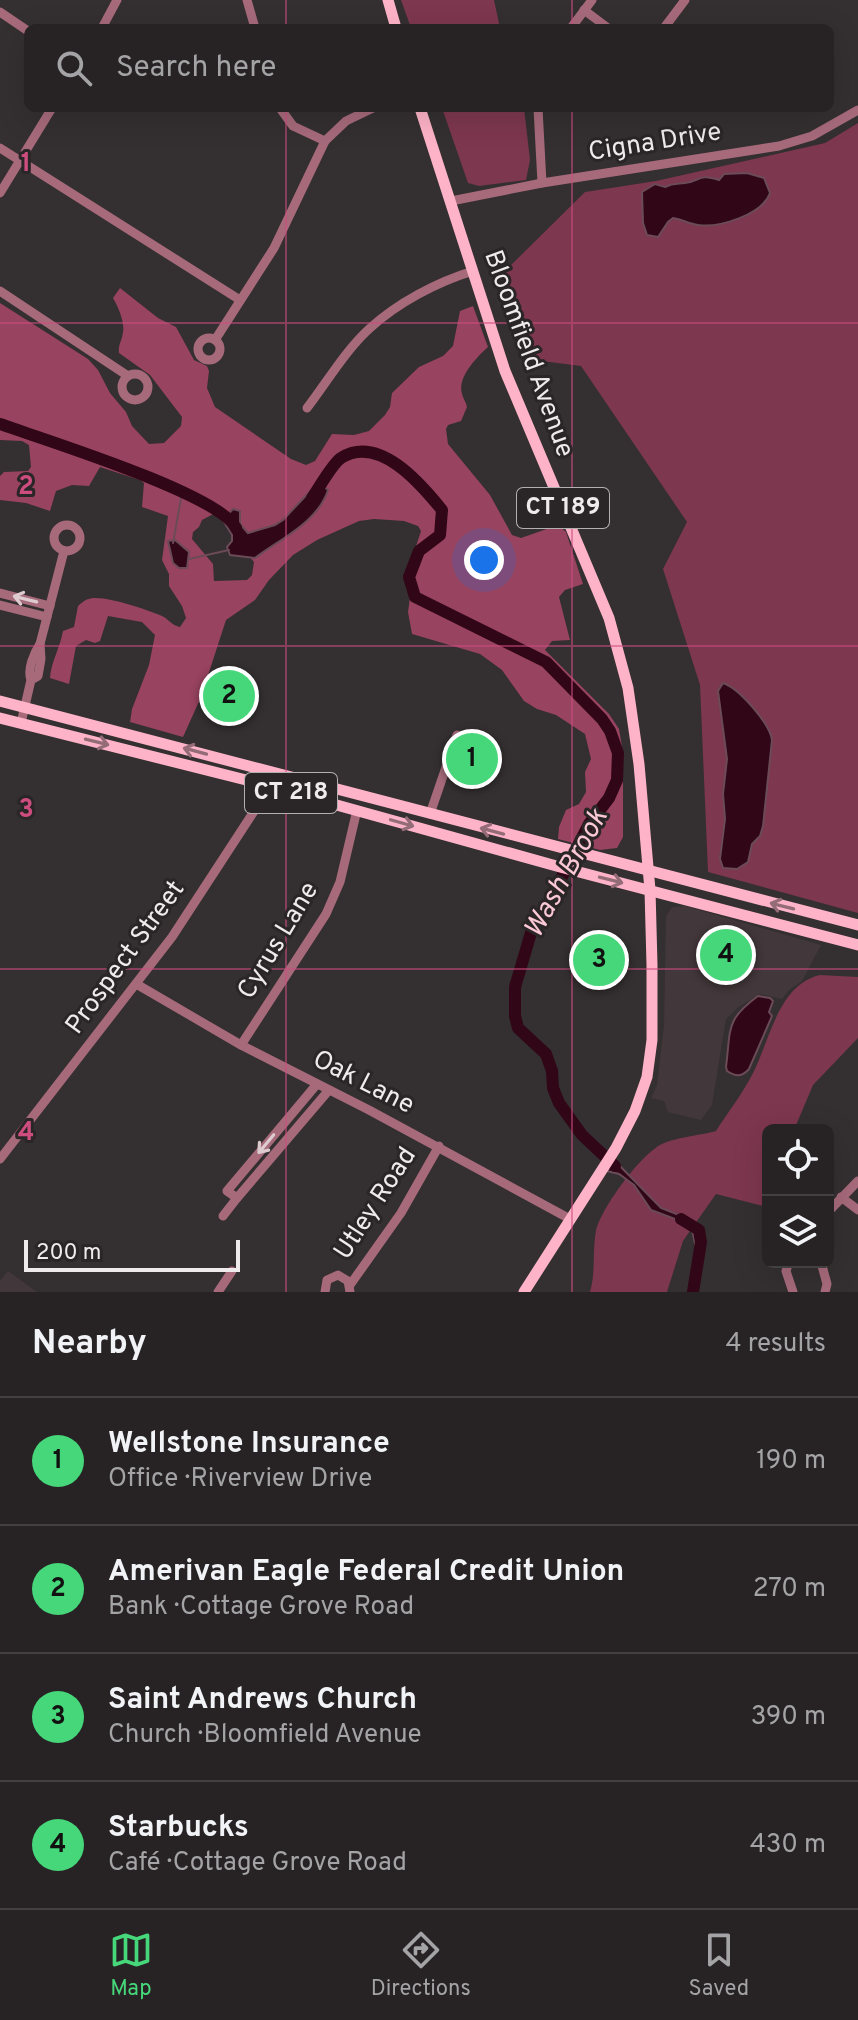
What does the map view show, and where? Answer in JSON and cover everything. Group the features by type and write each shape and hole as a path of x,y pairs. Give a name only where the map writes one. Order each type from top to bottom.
{"main road":[{"path":"388,0 395,24"},
{"name":"Bloomfield Avenue","path":"421,112 488,325 609,618 630,703 639,764 650,890 652,983 649,1063 635,1111 616,1148 524,1292"},
{"name":"CT 218","path":"0,701 858,925"},
{"name":"CT 218","path":"0,718 858,945"},
{"path":"806,931 818,915"}],"street":[{"path":"104,24 117,0"},
{"path":"247,0 254,24"},
{"path":"574,24 592,0"},
{"path":"667,24 685,0"},
{"path":"584,10 603,24"},
{"path":"0,12 24,28"},
{"name":"Cigna Drive","path":"451,201 542,183 779,146 812,136 858,110"},
{"path":"0,193 49,112"},
{"path":"283,112 293,126 325,141"},
{"path":"215,340 288,223 325,141 346,121 365,112"},
{"path":"538,112 542,183"},
{"path":"0,148 240,300"},
{"path":"307,408 358,341 380,320 429,290 473,271"},
{"path":"0,291 128,376"},
{"path":"21,723 31,680 38,676 40,644 64,551"},
{"path":"0,593 50,606"},
{"path":"0,605 47,617"},
{"path":"430,814 457,735"},
{"name":"Prospect Street","path":"0,1159 138,985 262,799 271,771"},
{"name":"Cyrus Lane","path":"241,1045 326,914 340,882 357,810"},
{"name":"Oak Lane","path":"138,985 241,1045 439,1146 570,1219"},
{"path":"237,1198 227,1191 317,1084"},
{"path":"223,1216 329,1090"},
{"name":"Utley Road","path":"350,1288 401,1213 439,1146"},
{"path":"834,1205 858,1181"},
{"path":"841,1197 858,1210"},
{"path":"787,1268 793,1292"},
{"path":"823,1268 827,1284 825,1292"},
{"path":"218,1292 232,1271"},
{"name":"Utley Road","path":"325,1292 325,1284 334,1276 346,1278 350,1288"}],"shaded area":[{"path":"401,0 494,0 499,24 410,24"},
{"path":"443,112 524,112 530,160 526,180 479,186 468,183"},
{"path":"858,123 858,913 708,872 700,685 663,569 687,522 581,366 526,359 505,271 585,192 656,181 825,143"},
{"path":"747,173 764,178 770,193 749,214 728,222 707,225 673,218 658,237 647,235 643,223 642,192 655,184 665,187 703,177 719,180 724,174"},
{"path":"120,288 158,318 176,327 194,360 207,366 207,388 215,407 291,459 306,465 315,461 332,434 354,435 369,431 390,407 392,393 419,367 443,356 453,346 460,311 473,306 488,347 462,381 462,394 467,407 461,421 448,425 448,444 490,495 512,535 521,538 558,525 566,532 583,584 565,590 559,597 570,640 552,641 545,650 609,714 619,729 623,752 623,837 617,848 600,850 558,839 566,810 579,804 586,792 585,772 591,759 585,734 556,715 524,701 502,670 480,654 412,634 408,612 412,583 409,568 421,531 418,526 404,521 359,521 317,540 293,555 255,600 226,620 201,697 183,737 130,722 149,665 155,635 142,622 108,616 100,641 86,640 76,646 69,684 50,678 63,631 74,627 78,606 86,600 95,598 126,604 164,617 180,627 186,618 169,586 169,574 162,560 168,516 142,507 144,483 140,480 100,467 89,486 72,485 56,491 50,511 26,503 0,500 0,476 4,472 28,471 31,467 29,445 22,441 0,440 0,303 88,359 126,412 132,426 149,444 164,443 181,426 182,417 150,375 119,353 123,324 113,298","holes":["217,512 230,522 234,538 254,562 252,575 247,580 214,581 213,564 192,539 193,532 202,520"]},
{"path":"323,486 328,490 323,501 297,529 255,558 230,555 227,547 232,535 223,520 233,509 240,511 240,524 248,533 283,520 314,487"},
{"path":"175,540 189,552 187,568 179,568 173,563 168,541"},
{"path":"723,683 753,707 772,740 763,826 760,836 752,844 748,862 737,869 723,868 720,859 727,759 718,691"},
{"path":"685,906 821,945 802,981 782,999 760,994 726,1019 712,1105 701,1120 668,1112 664,1101 651,1098 657,1085 664,1025 666,916 672,907"},
{"path":"820,975 858,977 858,1038 813,1085 797,1124 762,1124 762,1206 716,1194 683,1241 667,1292 590,1292 599,1221 623,1183 662,1144 716,1131 753,1073 777,1015 794,990"},
{"path":"758,996 773,1001 769,1012 772,1016 749,1069 741,1075 733,1074 726,1067 732,1026 740,1012"},
{"path":"614,1160 661,1208 689,1219 702,1239 702,1260 695,1260 692,1230 686,1223 651,1210 634,1185 619,1174 607,1171"},
{"path":"8,1271 37,1292 0,1292 0,1281"}],"waterway":[{"name":"Wash Brook","path":"0,424 165,484 223,514 236,528"},
{"name":"Wash Brook","path":"312,498 337,461 355,452 370,452 398,465 442,510 440,535 419,551 409,577 415,597 546,662 610,731 618,753 617,780 533,926 515,987 515,1016 518,1028 546,1054 559,1103 582,1135 615,1166"},
{"path":"173,543 182,493"},
{"path":"189,559 229,550"},
{"name":"Wash Brook","path":"681,1219 699,1230 701,1242 693,1292"}],"place":[{"name":"Amerivan Eagle Federal Credit Union","path":"229,696"},
{"name":"Wellstone Insurance","path":"472,759"},
{"name":"Starbucks","path":"726,955"},
{"name":"Saint Andrews Church","path":"599,960"}]}
